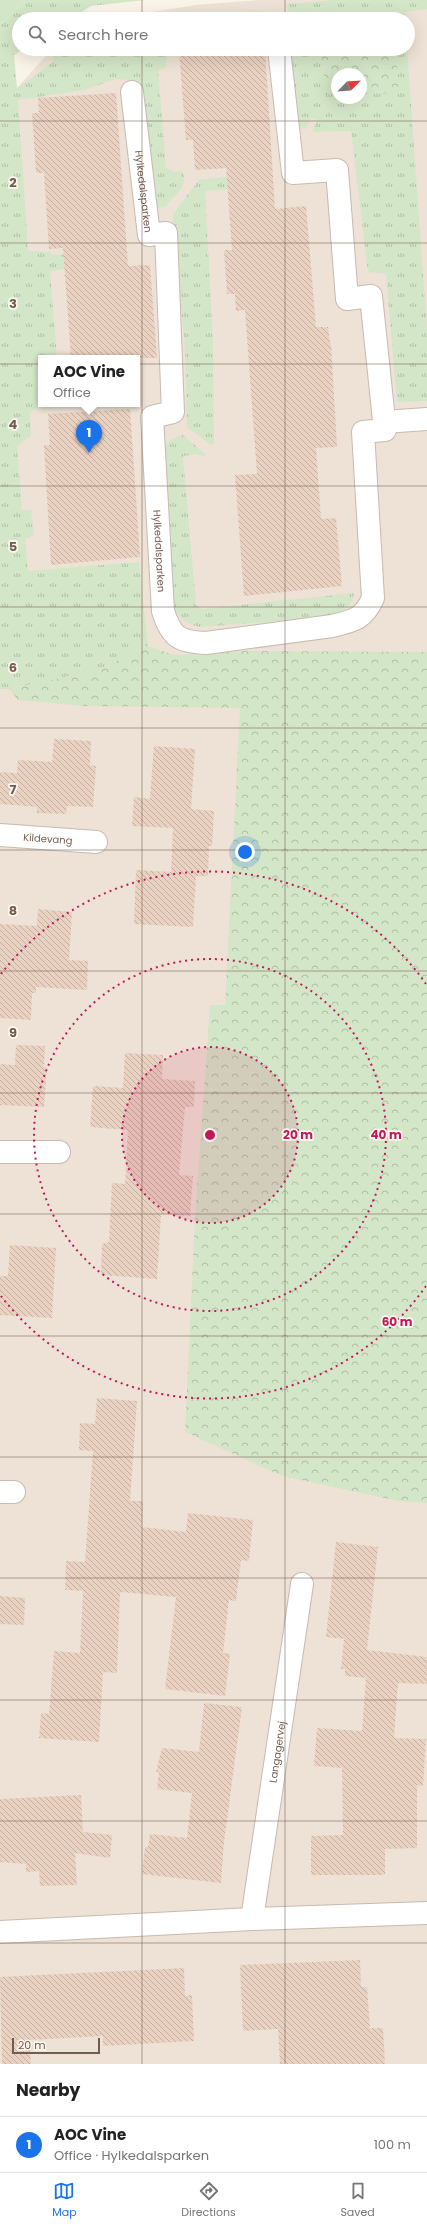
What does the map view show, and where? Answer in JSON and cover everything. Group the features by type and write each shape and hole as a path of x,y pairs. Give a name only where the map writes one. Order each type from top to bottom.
{"street":[{"path":"280,56 293,173 337,170 347,299 371,296 384,422 427,419"},
{"name":"Hylkedalsparken","path":"132,92 149,235 166,233 173,412 152,417 163,611 167,625 177,638 190,642 206,643 332,626 352,621 368,610 373,598 363,432 385,430 384,422"},
{"name":"Kildevang","path":"0,836 96,842"},
{"path":"0,1152 59,1152"},
{"name":"Langagervej","path":"252,1919 302,1584"},
{"path":"0,1932 252,1919 427,1913"}],"shaded area":[{"path":"258,0 427,0 427,2064 0,2064 0,230 17,88 46,56 415,56 415,12 154,12 196,5"}],"green space":[{"path":"0,0 25,0 12,12 0,25"},
{"path":"25,0 145,0 91,6 82,12 13,12"},
{"path":"334,0 427,0 427,9 405,12 288,12 287,4"},
{"path":"265,11 266,12 234,12"},
{"path":"12,13 12,56 14,56 17,88 53,62 54,56 167,56 166,68 158,70 166,168 175,172 183,171 184,176 184,181 180,190 165,207 151,208 140,84 132,80 116,79 84,90 18,100 28,251 51,252 52,255 95,253 94,265 50,271 57,355 38,355 39,407 30,413 31,435 17,446 22,510 31,510 34,535 25,539 28,571 139,562 148,646 97,670 9,689 0,689 0,25"},
{"path":"291,56 407,56 427,330 427,401 397,402 386,274 368,272 351,131 312,132 317,120 311,118 306,129 296,128"},
{"path":"322,56 396,56 399,93 367,94 367,68 331,68 331,94 326,94"},
{"path":"267,172 268,187 205,191 213,342 214,443 211,445 187,427 185,351 173,214 199,180"},
{"path":"183,435 206,455 201,456 197,454 183,456 196,605 202,609 354,593 352,601 347,608 333,617 200,627 190,624 179,616 171,603 162,450 168,442"},
{"path":"148,646 174,655 243,651 427,652 427,1503 399,1501 282,1476 185,1432 195,1217 210,1005 225,1005 240,708 85,706 18,700 9,689 97,670"}],"building":[{"path":"179,56 265,56 275,209 306,206 316,327 328,327 331,343 337,447 316,448 321,519 336,518 342,586 244,596 235,475 257,474 245,310 236,311 235,294 227,294 224,250 232,250 226,168 195,170 193,140 186,140"},
{"path":"116,93 128,266 150,265 157,358 140,358 140,355 71,355 63,248 49,249 44,173 36,173 32,113 39,113 38,98"},
{"path":"130,409 140,557 51,565 44,445 50,445 48,414"},
{"path":"54,739 91,741 90,765 96,766 93,807 67,806 66,814 37,813 37,807 0,804 0,772 17,773 18,760 52,762"},
{"path":"154,746 195,749 191,809 214,811 212,846 209,846 208,876 196,876 193,927 134,924 136,870 171,872 173,828 132,826 134,797 150,799"},
{"path":"38,909 72,912 69,960 88,961 87,990 36,987 36,993 32,993 31,1020 0,1018 0,924 37,926"},
{"path":"16,1045 45,1046 44,1067 47,1067 44,1107 0,1105 0,1064 15,1065"},
{"path":"125,1053 163,1055 162,1079 195,1081 194,1107 185,1107 179,1175 193,1176 190,1216 161,1214 157,1279 101,1275 102,1244 109,1242 112,1183 125,1184 128,1130 90,1127 93,1086 123,1088"},
{"path":"10,1245 56,1248 52,1318 0,1315 0,1276 8,1276"},
{"path":"97,1398 137,1401 130,1501 143,1501 142,1527 186,1532 188,1513 253,1520 249,1561 241,1560 236,1601 229,1600 223,1653 230,1654 225,1696 165,1689 176,1597 120,1592 117,1673 103,1672 99,1742 39,1738 41,1713 49,1714 54,1651 80,1653 83,1591 65,1590 66,1561 85,1562 93,1451 79,1450 80,1423 95,1424"},
{"path":"336,1542 378,1547 367,1650 427,1657 427,1684 398,1683 394,1738 426,1739 423,1786 417,1785 417,1848 385,1849 385,1875 311,1875 311,1836 343,1835 342,1768 314,1766 317,1728 362,1731 366,1678 345,1676 345,1669 341,1669 344,1639 326,1637"},
{"path":"0,1596 25,1598 24,1625 0,1624"},
{"path":"204,1703 242,1707 224,1842 221,1883 142,1874 145,1847 148,1847 150,1834 187,1838 192,1793 157,1789 159,1772 156,1772 162,1748 199,1752"},
{"path":"81,1795 83,1832 112,1835 110,1858 75,1853 77,1885 40,1886 39,1871 26,1872 26,1864 0,1862 0,1799"},
{"path":"360,1960 361,1987 367,1987 370,2028 383,2028 385,2064 280,2064 278,2029 243,2031 240,1965"},
{"path":"184,1968 185,1996 192,1995 194,2041 103,2046 103,2036 30,2040 31,2064 2,2064 0,1977"}],"place":[{"name":"AOC Vine","path":"89,453"}]}
